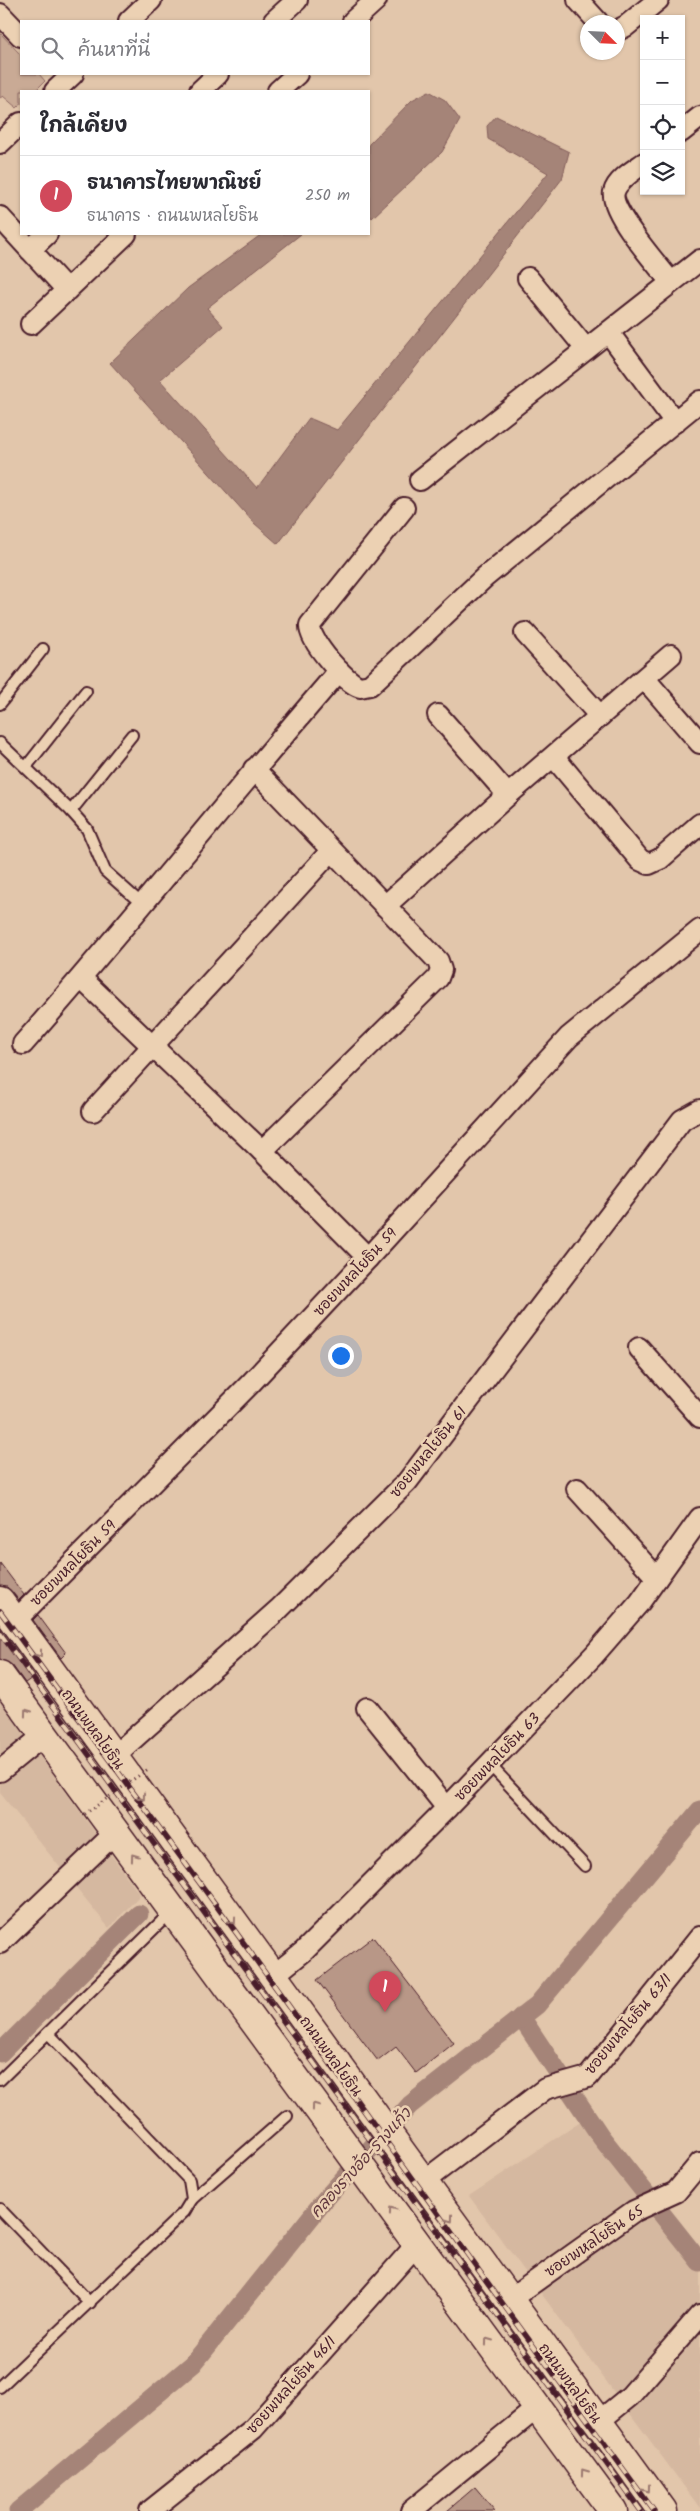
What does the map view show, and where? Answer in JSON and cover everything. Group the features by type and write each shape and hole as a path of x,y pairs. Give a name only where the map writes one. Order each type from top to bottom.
{"main road":[{"name":"ถนนพหลโยธิน","path":"7,1611 663,2511"},
{"path":"0,1674 613,2511"},
{"path":"165,1900 189,1860"},
{"path":"165,1900 204,1882"}],"street":[{"path":"130,20 151,0"},
{"path":"275,20 297,0"},
{"path":"354,20 376,0"},
{"path":"578,0 592,15"},
{"path":"625,26 658,0"},
{"path":"0,14 20,35"},
{"path":"201,90 217,75"},
{"path":"279,90 295,75"},
{"path":"685,129 700,117"},
{"path":"0,143 20,124"},
{"path":"640,166 619,182 614,190 613,197 622,217 671,282"},
{"path":"0,217 67,290"},
{"path":"30,250 46,235"},
{"path":"31,324 125,235"},
{"path":"420,480 700,260"},
{"path":"528,278 586,349"},
{"path":"609,333 675,422"},
{"path":"404,508 310,625 312,638 339,671 356,686 364,687 370,685 485,577 700,402"},
{"path":"526,633 600,716"},
{"path":"385,906 508,795 671,655"},
{"path":"23,1044 82,978 254,769 339,671"},
{"path":"645,678 700,744"},
{"path":"438,715 508,795"},
{"path":"554,757 640,860 649,864 660,859 700,824"},
{"path":"254,769 438,961 441,970 438,978 262,1151"},
{"path":"93,1111 331,851"},
{"name":"ซอยพหลโยธิน 59","path":"7,1611 250,1384 368,1258 569,1037 700,930"},
{"path":"82,978 262,1151 368,1258"},
{"name":"ซอยพหลโยธิน 61","path":"113,1757 279,1609 407,1482 682,1120 700,1110"},
{"path":"639,1348 700,1418"},
{"path":"577,1489 657,1578"},
{"name":"ซอยพหลโยธิน 63","path":"274,1976 304,1952 490,1765 594,1655 640,1602 700,1518"},
{"path":"368,1708 447,1808"},
{"path":"0,1771 44,1735"},
{"path":"0,1944 116,1832"},
{"name":"ซอยพหลโยธิน 63/1","path":"424,2182 545,2090 588,2077 700,1936"},
{"name":"ซอยพหลโยธิน 65","path":"509,2300 634,2211 676,2192 700,2163"},
{"name":"ซอยพหลโยธิน 46/1","path":"150,2511 253,2429 417,2244"},
{"path":"598,2422 630,2396 700,2315"},
{"path":"411,2511 538,2408"}],"lane":[{"path":"0,704 42,649"},
{"path":"26,767 86,691"},
{"path":"71,811 132,735"},
{"path":"0,743 71,811 87,829 105,871 143,905"},
{"path":"490,1765 585,1866"},
{"path":"0,2080 48,2033 165,1900"},
{"path":"48,2033 189,2180 192,2199"},
{"path":"0,2387 184,2212 192,2199 287,2116"},
{"path":"0,2208 90,2303"}],"path":[{"path":"85,1814 148,1769"}],"shaded area":[{"path":"0,33 20,54 20,75 40,75 45,81 36,90 20,90 20,105 17,108 3,96 0,98"},
{"path":"429,91 445,100 460,120 442,152 372,218 370,215 370,143 412,100"},
{"path":"496,116 569,152 562,179 278,544 254,523 110,363 188,288 261,235 300,235 207,308 223,326 160,380 257,488 309,418 337,430 548,173 488,139 487,126"},
{"path":"0,1701 140,1895 109,1928 0,1793"},
{"path":"582,2121 700,2270 700,2508 469,2196"}],"building":[{"path":"0,1563 24,1595 19,1600 7,1587 0,1586"},
{"path":"38,1615 66,1653 61,1658 33,1620"},
{"path":"0,1628 35,1676 25,1683 12,1665 0,1660"},
{"path":"373,1937 454,2043 416,2073 396,2047 378,2061 317,1980"},
{"path":"475,2487 495,2511 447,2511"}],"waterway":[{"name":"คลองรางอ้อ-รางแก้ว","path":"18,2511 193,2364 327,2197 410,2105 537,2005 700,1810"},
{"path":"0,2053 139,1914"},
{"path":"521,2017 601,2137 700,2262"}],"railway":[{"path":"0,1611 235,1931 654,2511"},
{"path":"0,1633 641,2511"}],"place":[{"name":"ธนาคารไทยพาณิชย์","path":"385,2012"}]}
